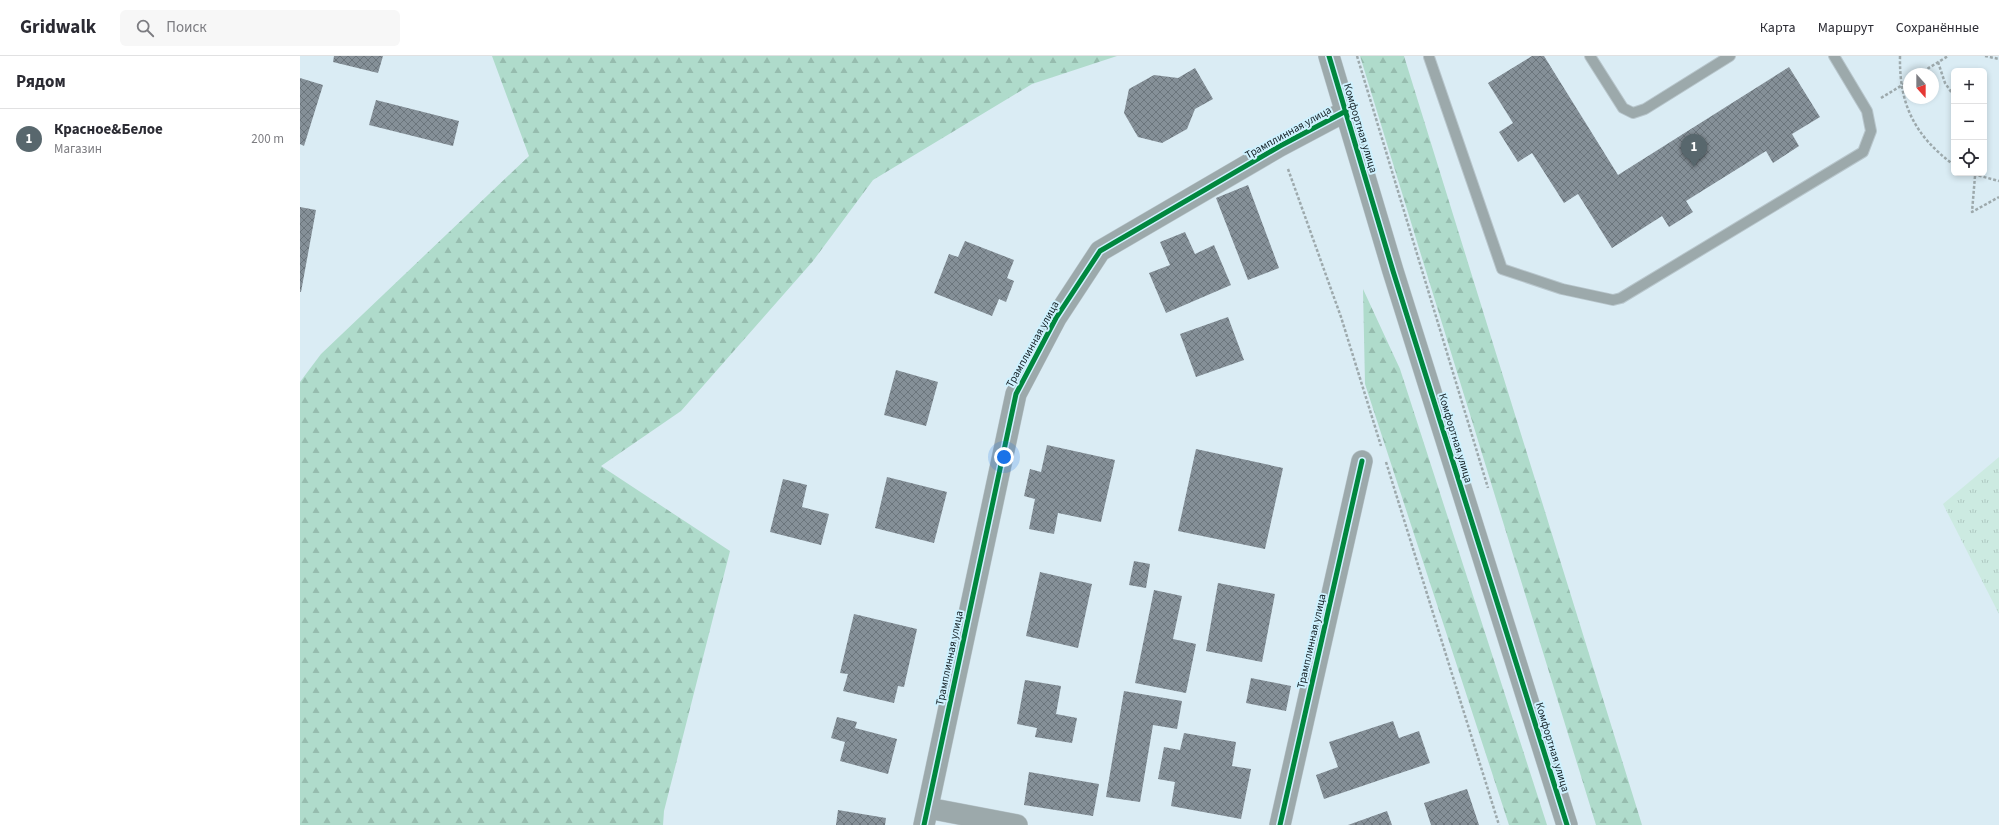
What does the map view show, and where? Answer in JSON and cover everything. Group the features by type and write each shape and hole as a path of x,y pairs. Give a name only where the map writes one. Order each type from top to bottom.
{"street":[{"name":"Комфортная улица","path":"1329,56 1393,271 1567,825"},
{"name":"Трамплинная улица","path":"926,816 1016,394 1056,318 1100,252 1280,146 1346,111"},
{"name":"Трамплинная улица","path":"1280,825 1362,461"},
{"path":"926,816 1017,825"}],"lane":[{"path":"1430,56 1502,269 1562,289 1613,300 1621,298 1864,152 1871,131 1867,111 1834,56"},
{"path":"1590,56 1623,108 1633,113 1645,109 1730,56"}],"path":[{"path":"1357,56 1489,491"},
{"path":"1900,56 1901,86 1910,114 1925,140 1951,163"},
{"path":"1929,68 1948,56"},
{"path":"1985,56 1999,59"},
{"path":"1938,62 1945,83 1951,92"},
{"path":"1876,99 1901,86"},
{"path":"1280,146 1341,317 1384,453"},
{"path":"1999,181 1975,176 1972,212 1999,197"},
{"path":"1386,461 1499,825"}],"green space":[{"path":"492,56 1117,56 1032,84 873,180 813,261 681,411 601,466 730,551 664,811 663,825 300,825 300,382 321,354 529,156"},
{"path":"1360,56 1404,56 1642,825 1596,825"},
{"path":"1363,289 1400,369 1547,825 1509,825 1365,384"},
{"path":"1999,457 1999,614 1943,504"}],"building":[{"path":"334,56 383,56 378,73 333,62"},
{"path":"1532,56 1544,56 1618,175 1789,67 1820,117 1792,134 1799,146 1773,163 1766,151 1686,201 1693,212 1669,227 1662,216 1612,248 1578,194 1564,203 1532,153 1518,162 1499,132 1513,123 1488,83"},
{"path":"1195,68 1213,99 1195,109 1187,129 1162,143 1138,137 1124,113 1129,89 1154,75 1178,78"},
{"path":"300,78 323,85 304,146 300,144"},
{"path":"376,100 459,121 453,146 369,125"},
{"path":"1248,185 1279,268 1248,280 1216,198"},
{"path":"300,207 316,210 301,292 300,292"},
{"path":"1185,232 1195,254 1214,245 1231,285 1166,313 1149,273 1170,265 1160,242"},
{"path":"965,241 1014,260 1007,278 1014,281 1006,302 999,299 992,316 934,293 949,254 958,257"},
{"path":"1228,317 1244,360 1196,377 1180,334"},
{"path":"896,370 938,382 926,426 884,415"},
{"path":"1047,445 1115,460 1101,522 1058,513 1054,534 1029,529 1035,499 1024,496 1030,469 1041,472"},
{"path":"1196,449 1283,468 1265,549 1178,531"},
{"path":"887,477 947,492 934,543 875,528"},
{"path":"783,479 807,485 802,507 829,514 821,545 770,532"},
{"path":"1134,561 1150,564 1146,588 1129,585"},
{"path":"1040,572 1092,584 1078,648 1026,636"},
{"path":"1218,583 1275,594 1262,662 1206,651"},
{"path":"1154,590 1182,596 1173,639 1196,644 1186,693 1135,683"},
{"path":"854,614 917,629 904,687 898,686 894,703 843,691 848,674 840,673"},
{"path":"1251,678 1291,686 1286,711 1246,703"},
{"path":"1025,680 1061,686 1056,714 1077,718 1072,743 1035,737 1037,728 1017,724"},
{"path":"1124,691 1182,701 1177,729 1153,725 1140,802 1106,797"},
{"path":"837,717 857,722 855,728 897,739 888,774 840,761 845,742 831,738"},
{"path":"1393,721 1399,738 1419,731 1430,763 1324,799 1316,775 1338,767 1329,742"},
{"path":"1184,733 1236,742 1232,766 1251,769 1241,819 1171,806 1175,782 1158,779 1164,747 1180,750"},
{"path":"1029,772 1099,784 1093,816 1024,805"},
{"path":"1467,789 1479,825 1431,825 1424,803"},
{"path":"838,810 886,818 885,825 836,825"},
{"path":"1387,811 1392,825 1348,825"}],"cycle path":[{"path":"1329,56 1393,271 1567,825"},
{"path":"924,825 1016,394 1056,318 1100,251 1280,146 1346,111"},
{"path":"1280,825 1362,461"}],"place":[{"name":"Красное&Белое","path":"1694,167"}]}
